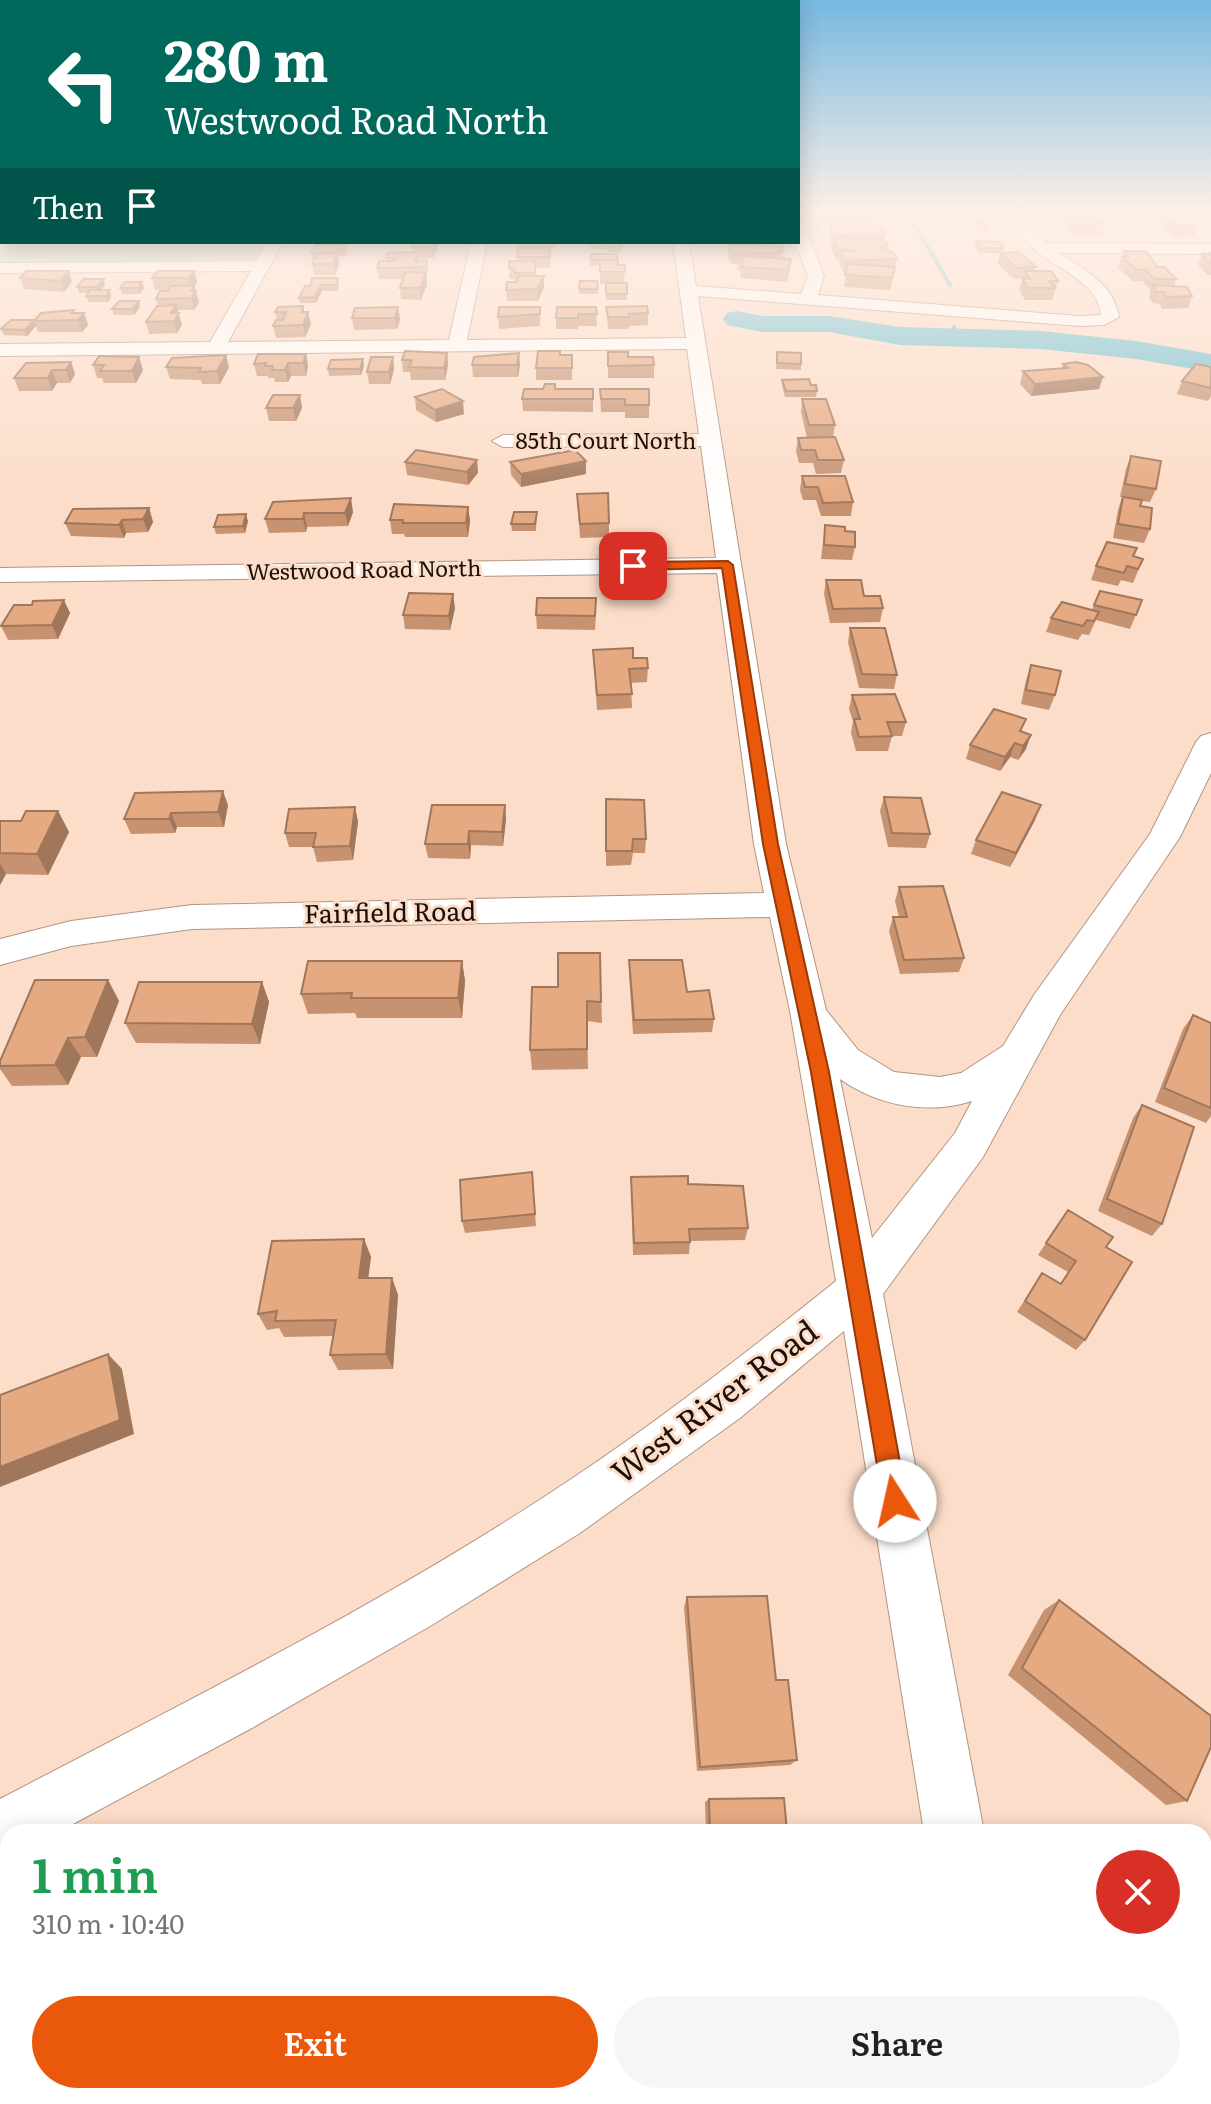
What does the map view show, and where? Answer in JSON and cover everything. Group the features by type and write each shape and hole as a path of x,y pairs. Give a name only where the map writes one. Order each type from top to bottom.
{"street":[{"path":"216,348 237,311"},
{"path":"457,346 464,311"},
{"path":"691,311 770,844 808,1011 953,1824"},
{"path":"985,311 1104,320 1110,317 1111,311"},
{"path":"0,350 695,343"},
{"name":"85th Court North","path":"503,441 709,440"},
{"name":"Westwood Road North","path":"0,575 728,565"},
{"name":"West River Road","path":"13,1824 246,1701 463,1577 562,1515 723,1401 858,1291 969,1145 1016,1057 1074,964 1164,837 1211,742"},
{"name":"Fairfield Road","path":"0,952 111,926 192,917 784,905"},
{"path":"808,1011 842,1059 859,1072 902,1090 956,1090 976,1084 1016,1057"}],"building":[{"path":"153,311 179,313 174,321 146,322"},
{"path":"302,311 308,312 303,325 273,326 276,320 283,320 286,312 275,312"},
{"path":"354,311 397,311 395,318 352,318"},
{"path":"499,311 540,311 540,314 498,317"},
{"path":"557,311 597,311 597,314 578,314 578,318 556,318"},
{"path":"607,311 648,313 629,314 629,317 608,317"},
{"path":"41,313 84,313 78,320 34,321"},
{"path":"11,320 34,320 25,330 1,329"},
{"path":"405,351 447,353 444,368 409,367 412,360 402,360"},
{"path":"538,351 560,351 560,355 572,355 572,368 536,368"},
{"path":"608,352 628,352 628,357 653,357 654,365 608,366"},
{"path":"777,352 801,353 801,364 777,363"},
{"path":"519,353 517,365 472,365 474,357"},
{"path":"258,354 306,354 303,363 288,363 285,370 272,370 273,366 265,366 266,363 254,364"},
{"path":"226,355 217,371 199,372 201,368 166,367 172,358"},
{"path":"99,356 139,357 132,371 100,371 104,365 93,365"},
{"path":"371,357 393,357 389,372 367,372"},
{"path":"363,359 360,369 328,369 331,360"},
{"path":"71,362 66,370 52,370 48,378 14,378 26,363"},
{"path":"1076,362 1088,365 1103,377 1035,384 1023,371 1068,368 1063,364"},
{"path":"1196,364 1211,367 1211,388 1182,381"},
{"path":"809,379 811,385 816,385 817,391 786,391 782,380"},
{"path":"545,384 555,384 555,389 593,389 593,399 522,399 524,389 543,389"},
{"path":"442,389 463,401 435,410 415,397"},
{"path":"600,389 649,389 649,405 625,405 625,399 601,399"},
{"path":"273,395 300,395 293,408 266,408"},
{"path":"802,399 826,399 835,425 809,425"},
{"path":"835,437 844,460 818,460 815,450 801,450 798,438"},
{"path":"416,450 477,460 467,472 405,462"},
{"path":"575,450 586,461 521,474 510,462"},
{"path":"1131,456 1161,461 1156,489 1125,484"},
{"path":"802,476 845,476 853,502 823,503 818,487 805,487"},
{"path":"608,493 609,523 580,524 577,494"},
{"path":"1123,497 1142,500 1140,506 1152,508 1150,529 1118,524"},
{"path":"351,498 345,513 304,513 303,519 265,519 273,502"},
{"path":"394,504 468,507 466,523 403,523 403,520 390,520"},
{"path":"149,508 143,519 122,520 119,525 65,523 73,509"},
{"path":"514,512 537,512 535,524 511,524"},
{"path":"246,514 243,526 214,527 218,515"},
{"path":"825,525 845,527 845,531 855,532 855,547 824,545"},
{"path":"1107,542 1137,548 1133,556 1143,559 1138,569 1127,566 1124,573 1096,566"},
{"path":"826,580 861,580 864,596 880,596 883,608 833,609"},
{"path":"1100,591 1142,600 1136,615 1094,605"},
{"path":"409,593 453,594 449,616 403,615"},
{"path":"537,598 596,598 595,616 536,615"},
{"path":"64,600 52,625 1,626 14,605"},
{"path":"1062,602 1099,612 1094,621 1087,620 1083,626 1051,618"},
{"path":"850,628 885,628 897,675 862,674"},
{"path":"633,648 633,658 647,658 648,668 629,669 632,694 597,695 593,650"},
{"path":"1031,665 1061,671 1055,695 1026,690"},
{"path":"895,694 906,722 887,722 892,736 859,737 854,719 860,719 852,695"},
{"path":"994,709 1026,719 1020,731 1031,735 1023,746 1015,743 1005,757 970,745"},
{"path":"223,791 218,812 171,813 169,819 124,819 135,793"},
{"path":"1002,792 1041,805 1016,853 976,840"},
{"path":"884,797 921,798 930,834 892,833"},
{"path":"606,799 644,800 646,839 633,839 632,851 606,851"},
{"path":"432,805 505,805 502,832 469,831 468,844 425,844"},
{"path":"355,807 350,846 313,847 316,833 285,833 289,809"},
{"path":"26,811 58,811 37,854 0,853 0,821 21,821"},
{"path":"943,886 964,958 904,960 893,917 907,917 899,887"},
{"path":"558,953 600,953 601,1002 587,1001 587,1049 530,1050 532,987 558,987"},
{"path":"629,960 682,960 687,992 709,990 714,1019 634,1020"},
{"path":"308,961 462,961 458,998 351,998 352,993 301,994"},
{"path":"35,980 108,980 85,1037 68,1038 55,1065 0,1066 0,1061"},
{"path":"139,982 262,982 252,1024 125,1023"},
{"path":"1193,1015 1211,1023 1211,1108 1164,1088"},
{"path":"1142,1105 1194,1127 1162,1224 1107,1199"},
{"path":"532,1172 535,1214 462,1221 460,1180"},
{"path":"688,1176 688,1184 743,1186 748,1228 689,1229 690,1242 634,1243 631,1177"},
{"path":"1068,1210 1113,1237 1106,1247 1132,1262 1085,1340 1025,1301 1042,1273 1061,1284 1076,1261 1046,1243"},
{"path":"364,1239 359,1278 392,1278 386,1354 330,1355 336,1320 275,1321 277,1311 258,1314 272,1241"},
{"path":"108,1354 120,1420 0,1467 0,1395"},
{"path":"767,1596 776,1680 788,1680 797,1760 700,1767 687,1597"},
{"path":"1059,1600 1211,1716 1211,1747 1187,1801 1022,1668"},
{"path":"784,1798 786,1824 710,1824 709,1799"}],"waterway":[{"path":"737,319 763,324 829,324 900,336 1041,340 1136,350 1211,363"},
{"path":"954,327 956,337"}],"route":[{"path":"633,566 728,565 770,844 820,1072 895,1501"}]}
